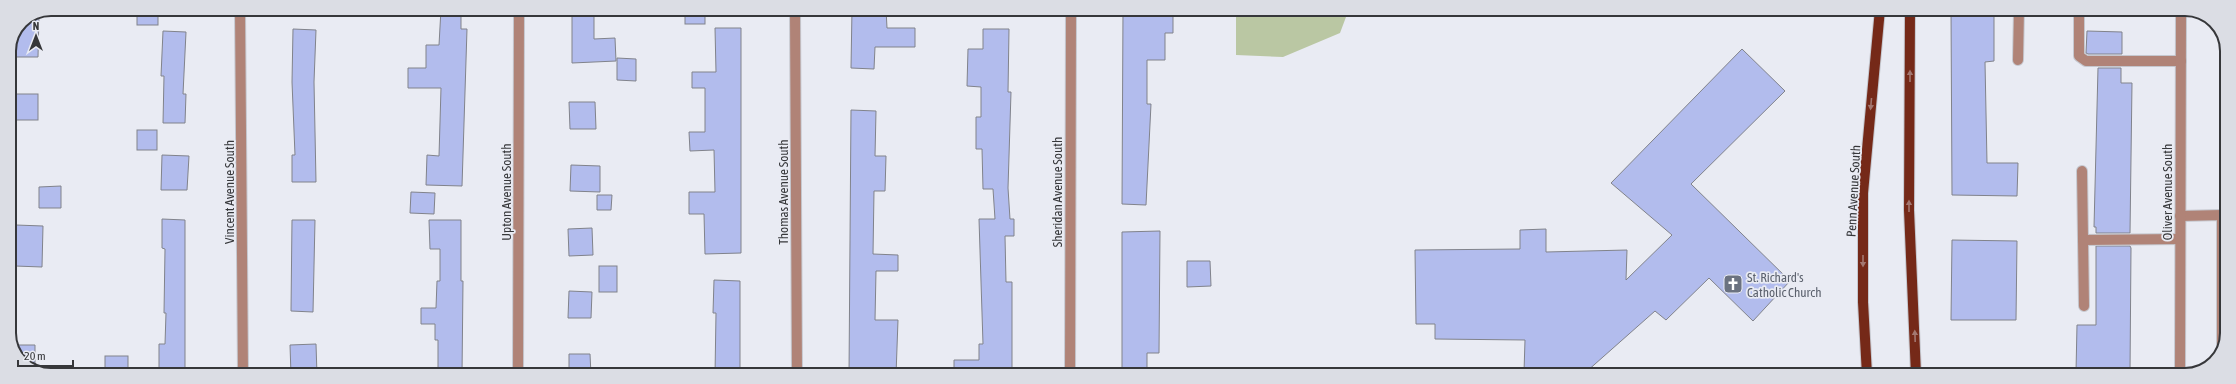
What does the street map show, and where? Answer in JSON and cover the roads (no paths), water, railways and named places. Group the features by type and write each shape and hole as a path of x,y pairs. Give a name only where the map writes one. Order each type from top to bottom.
{"main road":[{"name":"Penn Avenue South","path":"1867,368 1863,302 1863,193 1879,16"},
{"path":"1910,16 1909,210 1916,368"}],"street":[{"name":"Vincent Avenue South","path":"240,16 243,368"},
{"name":"Upton Avenue South","path":"518,368 519,16"},
{"name":"Thomas Avenue South","path":"795,16 796,368"},
{"name":"Sheridan Avenue South","path":"1070,368 1071,16"},
{"path":"2018,60 2019,16"},
{"path":"2079,16 2079,56 2086,61 2181,62"},
{"name":"Oliver Avenue South","path":"2180,368 2181,16"},
{"path":"2082,171 2084,306"},
{"path":"2180,216 2220,215"},
{"path":"2083,240 2180,239"}],"place":[{"name":"St. Richard's Catholic Church","path":"1733,284"}]}
